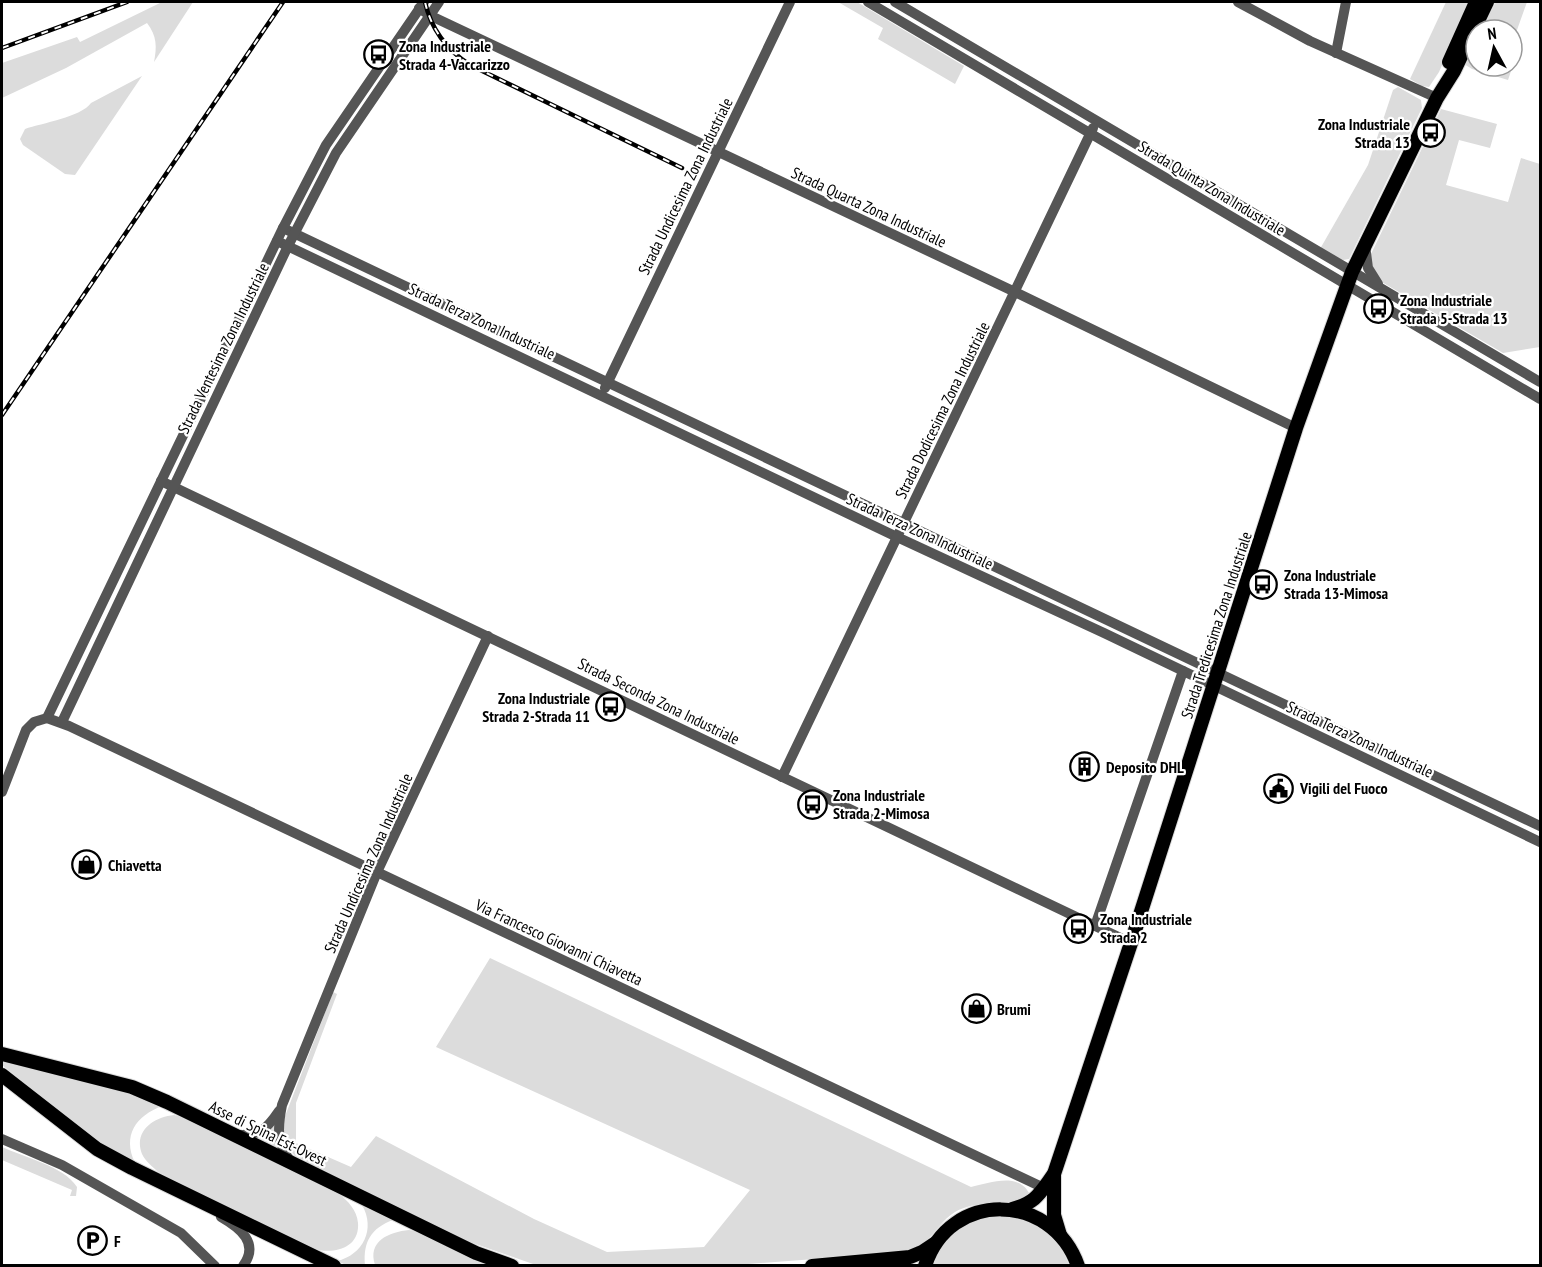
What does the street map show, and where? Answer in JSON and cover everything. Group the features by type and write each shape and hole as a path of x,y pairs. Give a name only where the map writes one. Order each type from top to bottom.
{"main road":[{"name":"Strada Tredicesima Zona Industriale","path":"1054,1174 1131,943 1296,428 1349,279 1437,98 1454,71 1484,3"},
{"name":"Asse di Spina Est-Ovest","path":"2,1054 132,1087 476,1253 512,1266"},
{"path":"2,1075 97,1149 334,1266"},
{"path":"925,1266 934,1245 947,1230 967,1216 991,1210 1010,1210 1026,1206 1035,1200 1054,1174"},
{"path":"1054,1174 1054,1215 1060,1234"},
{"path":"1010,1210 1034,1216 1060,1234 1071,1249 1078,1266"},
{"path":"812,1266 910,1257 934,1245"}],"street":[{"name":"Strada Ventesima Zona Industriale","path":"62,722 288,246 336,153 439,2"},
{"name":"Strada Undicesima Zona Industriale","path":"602,395 790,2"},
{"name":"Strada Quinta Zona Industriale","path":"868,2 1091,133 1349,279 1382,288 1540,382"},
{"name":"Strada Quinta Zona Industriale","path":"895,2 1097,120 1540,399"},
{"path":"1238,2 1336,53 1437,98"},
{"path":"1336,53 1346,2"},
{"name":"Strada Ventesima Zona Industriale","path":"47,718 283,228 326,145 422,5"},
{"name":"Strada Quarta Zona Industriale","path":"422,5 429,15 1015,292 1296,428"},
{"path":"364,90 375,97"},
{"path":"1044,105 1051,93"},
{"name":"Strada Dodicesima Zona Industriale","path":"782,777 1097,120"},
{"name":"Strada Terza Zona Industriale","path":"283,228 1111,621 1216,680 1540,842"},
{"name":"Strada Terza Zona Industriale","path":"277,241 897,537 1184,671 1216,680 1540,826"},
{"path":"1365,244 1370,274 1382,288"},
{"path":"323,262 329,251"},
{"path":"392,295 397,283"},
{"path":"251,296 262,301"},
{"path":"225,348 237,354"},
{"path":"562,376 568,364"},
{"path":"764,473 771,461"},
{"name":"Strada Seconda Zona Industriale","path":"161,481 1131,943"},
{"path":"1104,633 1111,621"},
{"name":"Strada Undicesima Zona Industriale","path":"282,1105 377,872 488,636"},
{"path":"1095,926 1184,671"},
{"path":"2,792 26,730 33,722 47,718"},
{"name":"Via Francesco Giovanni Chiavetta","path":"47,718 62,722 1044,1188"},
{"path":"1498,821 1504,809"},
{"path":"233,1135 250,1135 264,1130 282,1105"},
{"path":"282,1105 278,1132 291,1163"},
{"path":"2,1139 62,1165 181,1233 215,1266"},
{"path":"162,1182 182,1198 218,1215 247,1238 250,1251 243,1266"}],"shaded area":[{"path":"162,2 193,2 154,62 155,42 153,32 147,23 66,68 2,98 2,63 77,37 80,42"},
{"path":"838,2 857,2 964,66 955,84 878,39 883,28"},
{"path":"1446,2 1470,2 1439,72 1429,87 1422,86 1410,79"},
{"path":"1496,2 1527,2 1521,18 1487,18"},
{"path":"142,76 75,175 65,174 23,145 20,139 25,129 79,112 91,103"},
{"path":"1398,87 1421,100 1422,108 1349,259 1343,260 1320,249 1368,165 1393,90"},
{"path":"1441,109 1497,124 1490,148 1459,140 1446,185 1508,202 1521,158 1540,164 1540,347 1503,353 1380,281 1374,272 1370,256"},
{"path":"490,958 971,1187 1011,1181 1024,1187 1029,1193 1028,1197 1010,1202 964,1208 950,1215 921,1244 894,1253 722,1266 536,1265 470,1242 297,1157 289,1150 285,1143 282,1124 333,992 337,994 296,1103 296,1143 351,1167 376,1136 534,1219 607,1252 704,1247 750,1190 436,1047"},
{"path":"2,1060 102,1084 162,1106 145,1115 134,1128 130,1144 135,1163 100,1144 2,1065"},
{"path":"174,1115 186,1118 338,1193 356,1214 358,1223 354,1239 349,1245 335,1250 319,1250 305,1246 158,1172 143,1157 140,1138 153,1122"},
{"path":"274,1126 279,1149 257,1137"},
{"path":"2,1147 63,1173 77,1187 76,1196 70,1196 72,1190 2,1160"},
{"path":"362,1205 393,1220 379,1227 370,1237 365,1249 365,1265 346,1265 337,1261 354,1253 360,1247 367,1232 368,1223"},
{"path":"992,1216 1017,1219 1039,1228 1057,1243 1069,1265 930,1266 941,1247 955,1232 972,1222"},
{"path":"409,1230 419,1232 493,1265 375,1265 373,1257 377,1244 387,1236"}],"railway":[{"path":"2,48 127,2"},
{"path":"2,415 283,2"},
{"path":"425,2 431,21 441,38 454,53 470,65 682,168"}],"place":[{"name":"Zona Industriale Strada 4-Vaccarizzo","path":"378,55"},
{"name":"Zona Industriale Strada 13","path":"1431,133"},
{"name":"Zona Industriale Strada 5-Strada 13","path":"1379,309"},
{"name":"Zona Industriale Strada 13-Mimosa","path":"1263,584"},
{"name":"Zona Industriale Strada 2-Strada 11","path":"611,707"},
{"name":"Deposito DHL","path":"1085,767"},
{"name":"Vigili del Fuoco","path":"1279,788"},
{"name":"Zona Industriale Strada 2-Mimosa","path":"812,804"},
{"name":"Chiavetta","path":"87,865"},
{"name":"Zona Industriale Strada 2","path":"1079,928"},
{"name":"Brumi","path":"976,1009"},
{"name":"F","path":"93,1241"}]}
